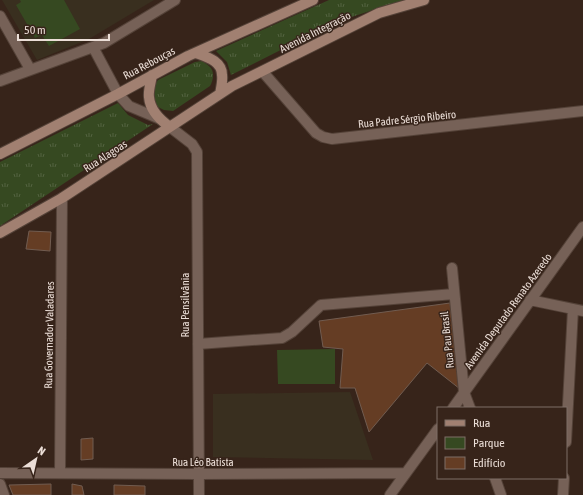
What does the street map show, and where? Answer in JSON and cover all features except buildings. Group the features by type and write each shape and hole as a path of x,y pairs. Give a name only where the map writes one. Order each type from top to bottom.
{"street":[{"path":"0,81 104,43 175,0"},
{"name":"Rua Rebouças","path":"0,154 196,53 313,0"},
{"name":"Avenida Integração","path":"220,94 232,86 263,72 379,13 424,0"},
{"path":"0,16 30,69"},
{"path":"93,47 118,94 129,106 160,119"},
{"path":"196,53 213,60 219,65 222,74 220,94"},
{"name":"Rua Padre Sérgio Ribeiro","path":"263,72 316,133 323,137 332,139 583,112"},
{"path":"152,75 148,96 152,108 160,119 170,127"},
{"name":"Rua Alagoas","path":"0,233 62,198 220,94"},
{"name":"Rua Pensilvânia","path":"170,127 192,144 197,152 199,495"},
{"name":"Rua Governador Valadares","path":"60,473 62,198"},
{"name":"Avenida Deputado Renato Azeredo","path":"454,407 583,227"},
{"name":"Rua Pau Brasil","path":"452,268 464,392 470,407"},
{"path":"198,344 282,338 292,332 321,305 454,294"},
{"path":"530,300 578,310 567,431"},
{"path":"390,495 437,430"},
{"name":"Rua Léo Batista","path":"0,472 198,474 406,473"},
{"path":"495,479 501,495"},
{"path":"563,495 564,479"},
{"path":"0,484 4,495"}],"shaded area":[{"path":"2,0 154,0 89,39 37,60"},
{"path":"350,392 373,460 213,457 213,394"}],"green space":[{"path":"20,0 64,0 80,29 49,46 42,35 35,38 16,5 21,2"},
{"path":"329,0 404,0 336,22 231,75 227,62 216,51"},
{"path":"202,61 213,71 213,79 210,86 173,111 164,110 156,106 152,96 154,86 158,80 195,62"},
{"path":"118,103 128,115 148,125 153,124 0,226 0,162"},
{"path":"335,349 335,384 278,384 277,350"}]}
